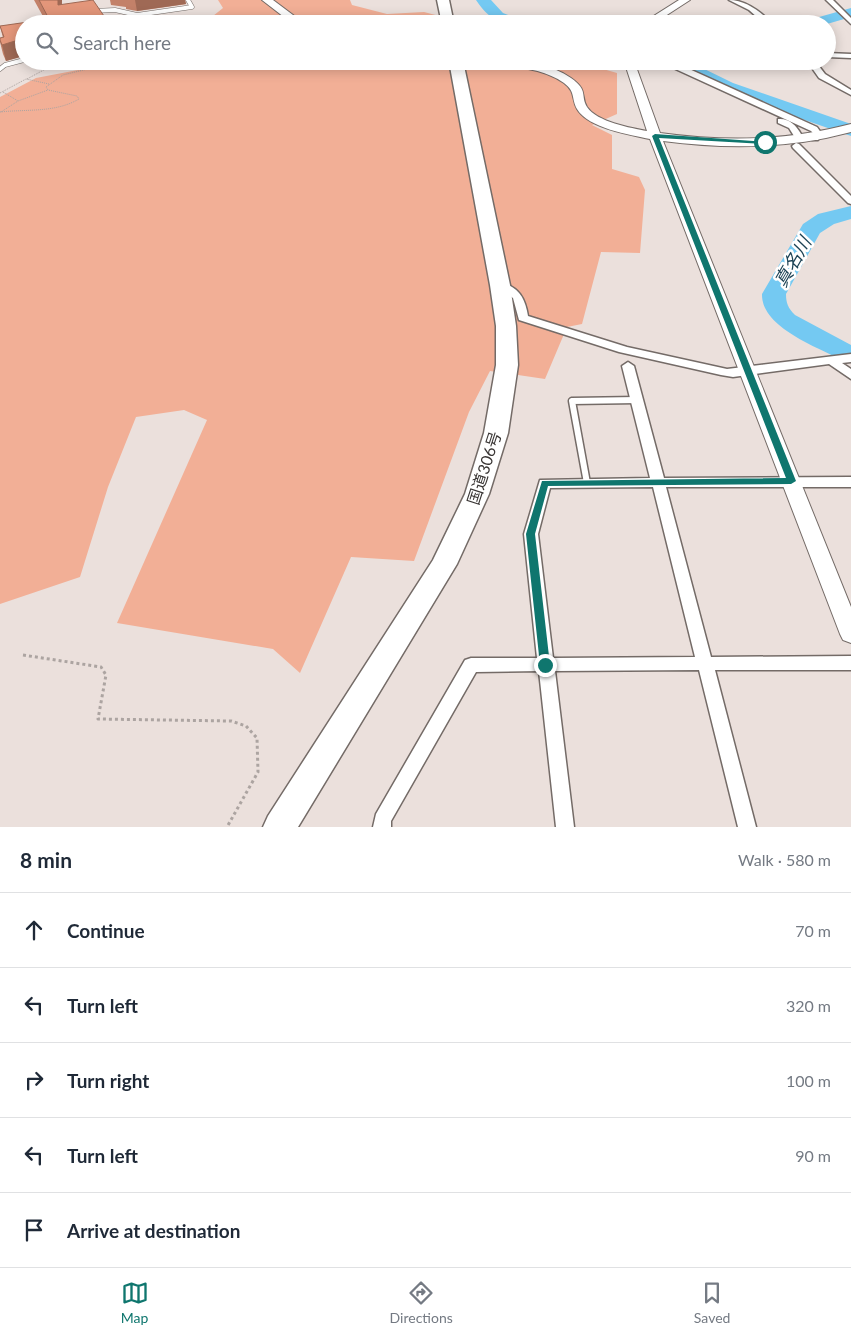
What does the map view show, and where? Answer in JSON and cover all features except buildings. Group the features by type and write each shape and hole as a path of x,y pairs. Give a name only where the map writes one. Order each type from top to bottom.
{"highway":[{"path":"443,0 446,15"},
{"name":"国道306号","path":"280,827 444,564 477,494 496,433 505,389 507,351 500,285 458,70"}],"street":[{"path":"266,0 287,15"},
{"path":"661,15 685,0"},
{"path":"732,0 759,15"},
{"path":"829,0 846,17"},
{"path":"836,55 851,56"},
{"path":"538,70 559,76 578,90 581,105 589,116 615,128 655,136 749,142 815,138 851,128"},
{"path":"632,70 655,136 851,634"},
{"path":"681,70 814,129 818,134 815,138"},
{"path":"818,70 822,76 851,93"},
{"path":"756,103 757,107 792,126 797,134"},
{"path":"796,146 851,201"},
{"path":"500,285 516,292 523,318 566,334 632,353 715,371 733,373 840,359 851,375"},
{"path":"628,366 747,827"},
{"path":"565,827 531,534 545,483 851,482"},
{"path":"382,827 382,820 471,665 851,663"}],"lane":[{"path":"87,11 111,8 137,15 192,7 188,0"},
{"path":"0,69 5,65 15,62"},
{"path":"587,483 572,401 638,400"}],"path":[{"path":"2,92 45,70"},
{"path":"48,90 46,87 49,84 63,75 83,70"},
{"path":"26,79 49,84"},
{"path":"48,90 72,94 78,96 79,99 75,102 53,108 1,112 18,101 48,90"},
{"path":"2,92 18,101"},
{"path":"23,655 100,667 106,676 98,719 231,720 246,726 257,738 258,772 227,827"}],"shaded area":[{"path":"218,0 350,0 352,5 387,14 424,12 436,15 214,15 223,8"},
{"path":"78,70 606,70 617,73 617,114 592,125 612,135 612,169 639,177 645,190 640,253 601,252 582,324 567,327 545,379 490,371 469,412 414,561 351,557 300,673 273,649 117,623 207,420 184,410 136,417 108,487 80,577 0,604 0,97 36,78"}],"waterway":[{"name":"真名川","path":"483,0 497,15"},
{"path":"836,16 851,12"},
{"name":"真名川","path":"693,70 727,87 851,130"},
{"name":"真名川","path":"851,212 826,219 811,229 774,294 774,302 786,320 851,355"}],"route":[{"path":"545,665 531,534 545,483 791,481 655,136 734,142 765,142"}]}
